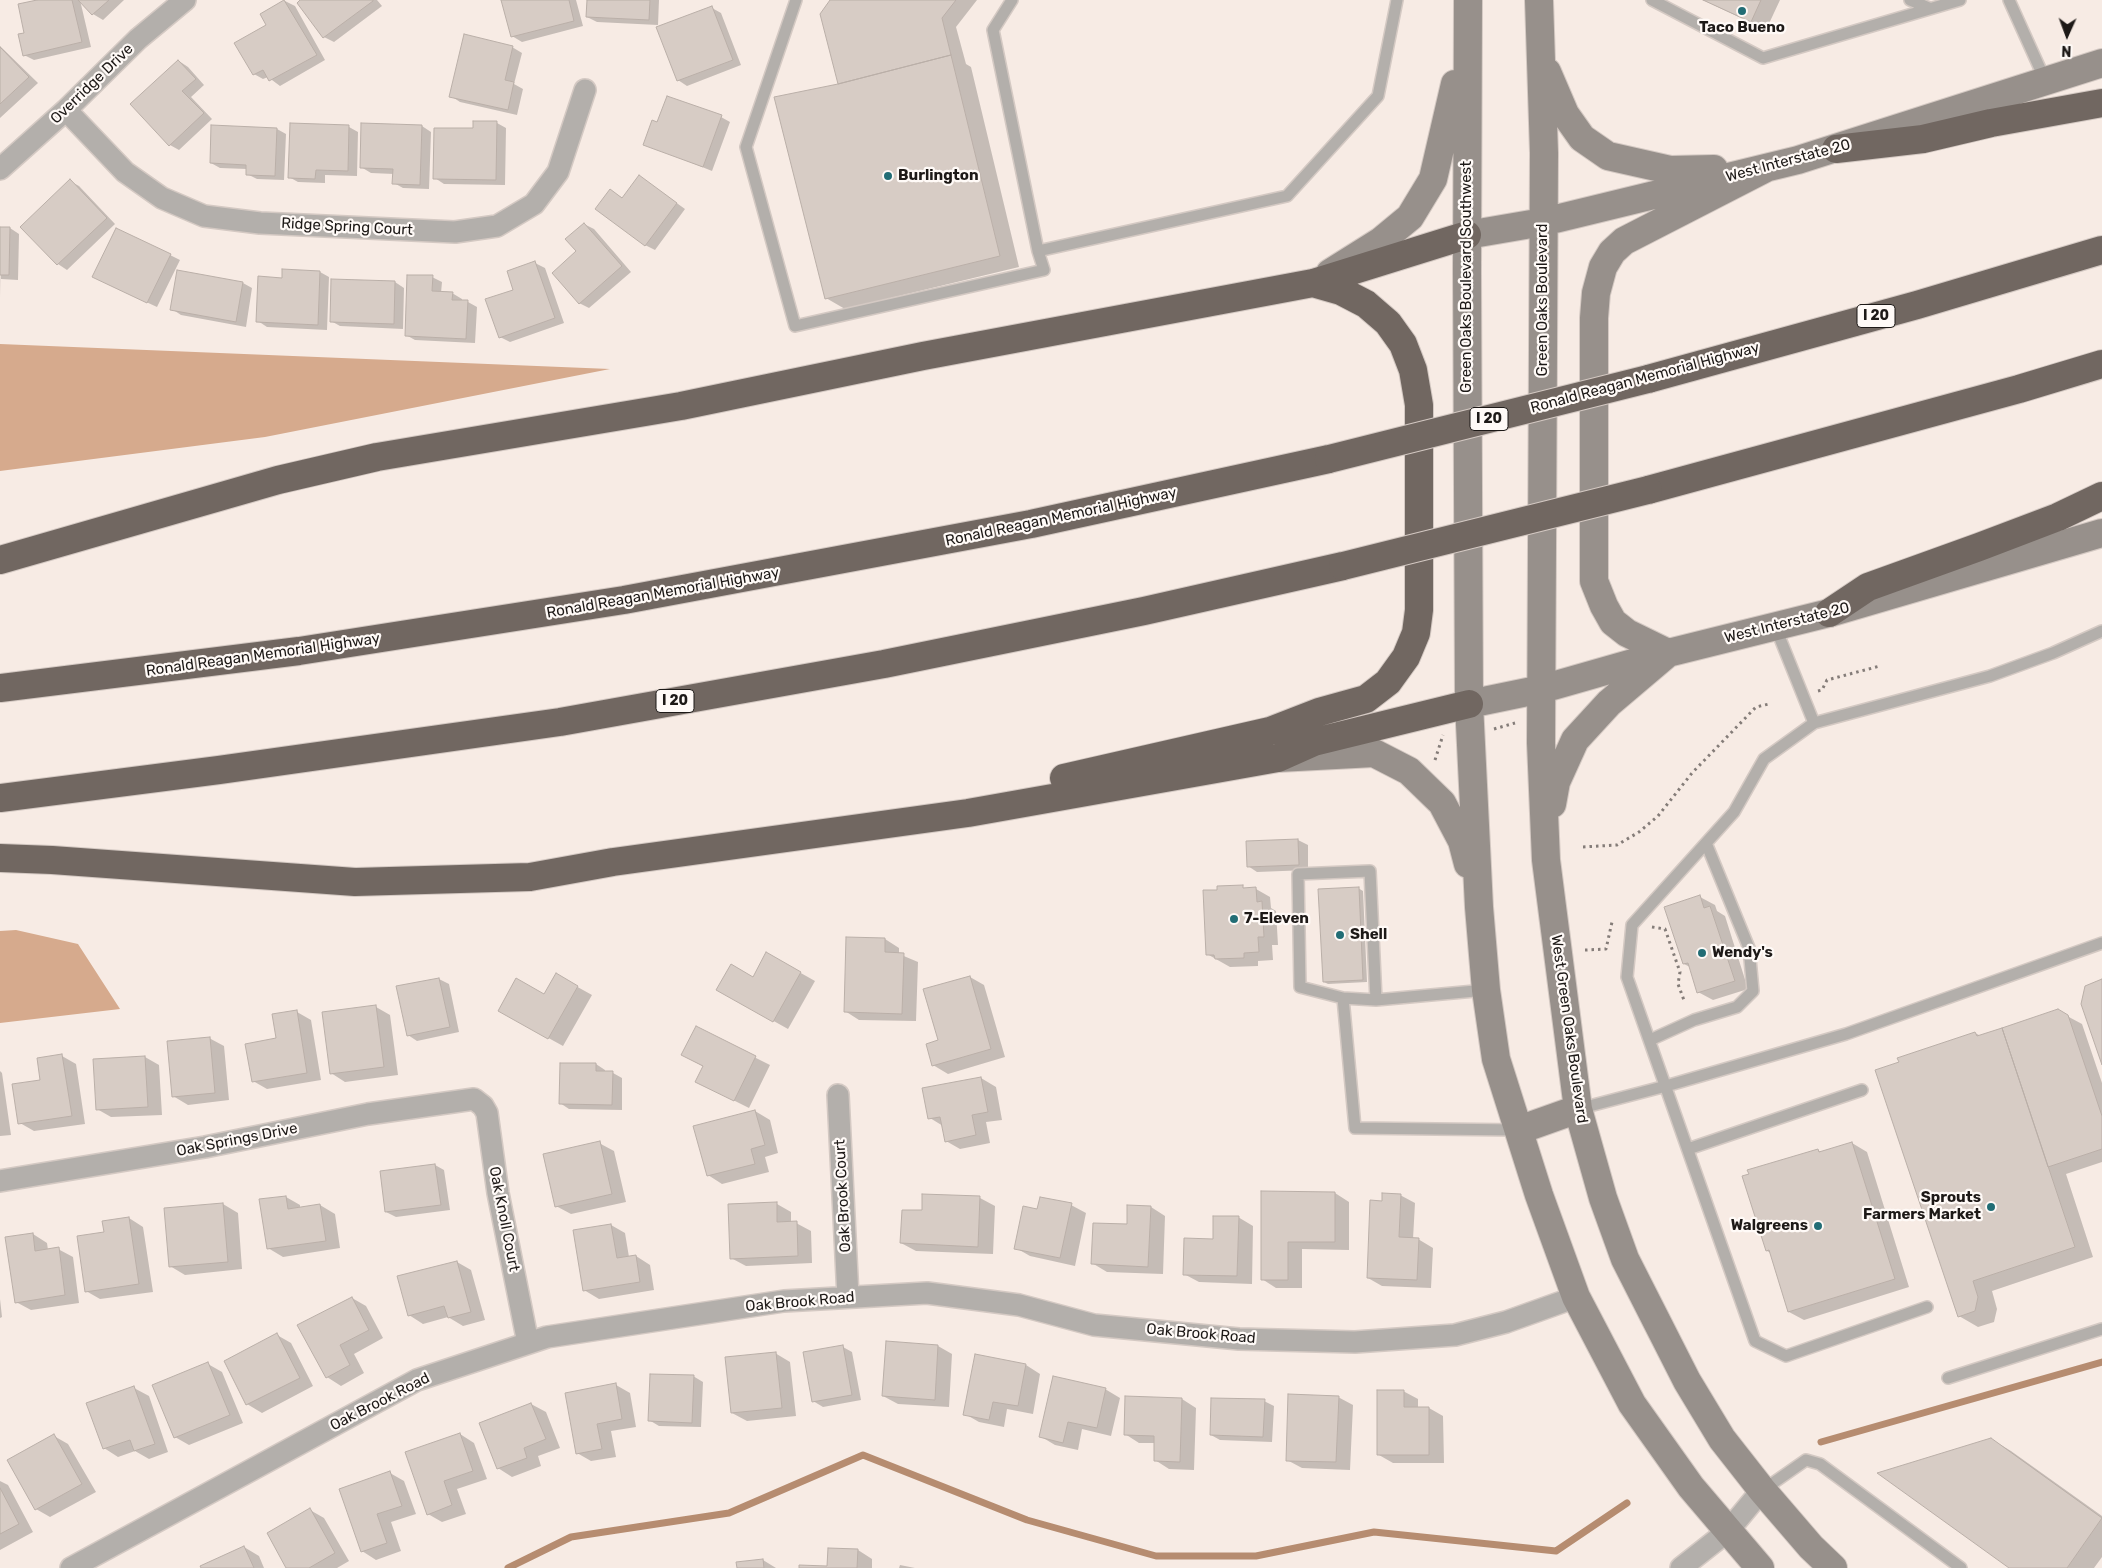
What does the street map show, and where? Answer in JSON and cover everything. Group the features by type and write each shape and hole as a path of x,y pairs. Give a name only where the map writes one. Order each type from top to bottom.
{"highway":[{"path":"1836,149 1923,139 1991,123 2102,103"},
{"path":"0,560 278,480 377,457 681,406 923,356 1313,283 1467,235"},
{"name":"Ronald Reagan Memorial Highway","path":"0,688 121,675 299,651 624,600 1021,526 1330,459 1648,379 1907,307 2102,250"},
{"path":"968,813 1014,790 1270,730 1319,712 1366,699 1388,682 1406,657 1416,633 1419,610 1419,405 1413,370 1404,344 1366,304 1340,291 1313,283"},
{"name":"I 20","path":"0,798 258,765 560,722 884,664 1144,611 1343,566 1648,490 2019,389 2102,364"},
{"path":"1829,613 1868,587 2058,517 2102,496"},
{"path":"0,858 52,860 355,882 512,878 968,813 1278,758 1314,742 1469,704"}],"main road":[{"name":"Green Oaks Boulevard","path":"1539,0 1544,222 1542,689"},
{"path":"1313,283 1381,241 1410,217 1432,179 1452,104 1467,10"},
{"name":"Green Oaks Boulevard Southwest","path":"1467,10 1469,704"},
{"path":"1540,27 1545,66 1565,114 1582,138 1608,156 1670,170 1766,168"},
{"name":"West Interstate 20","path":"1467,235 1544,222 1766,168 1836,149 2102,63"},
{"path":"1546,860 1550,816 1556,782 1575,740 1609,702 1668,653 1627,633 1613,622 1594,581 1594,318 1596,293 1603,266 1612,252 1624,241 1766,168"},
{"name":"West Interstate 20","path":"1469,704 1542,689 1668,653 1829,613 2102,533"},
{"name":"West Green Oaks Boulevard","path":"1542,689 1546,860 1578,1109 1603,1198 1625,1259 1687,1381 1722,1439 1762,1490 1811,1547 1833,1568"},
{"path":"1469,704 1479,907 1486,990 1496,1059 1557,1246 1576,1297 1632,1404 1691,1487 1760,1568"},
{"path":"1278,758 1374,753 1409,771 1442,803 1462,841 1479,907"},
{"path":"1519,1130 1578,1109"}],"street":[{"name":"Overridge Drive","path":"0,169 66,110 138,39 185,0"},
{"name":"Ridge Spring Court","path":"66,110 125,172 162,198 204,216 260,224 455,232 497,226 534,204 558,172 585,90"},
{"name":"Oak Brook Court","path":"838,1095 848,1297"},
{"name":"Oak Springs Drive","path":"0,1181 206,1147 368,1114 474,1099"},
{"name":"Oak Knoll Court","path":"474,1099 483,1106 486,1113 498,1193 528,1343"},
{"name":"Oak Brook Road","path":"70,1568 417,1380 547,1337 784,1301 927,1293 1020,1305 1094,1325 1239,1339 1355,1342 1455,1335 1506,1322 1576,1297"},
{"path":"1681,1568 1728,1531 1762,1490"}],"lane":[{"path":"796,0 746,147 795,326 1044,270 1038,251 993,30 1012,0"},
{"path":"1038,251 1287,196 1378,96 1397,0"},
{"path":"1652,0 1763,58 1960,0"},
{"path":"1910,0 1929,8"},
{"path":"2009,0 2046,82"},
{"path":"1775,626 1814,724"},
{"path":"1927,1307 1786,1356 1755,1341 1627,977 1632,925 1734,812 1764,758 1814,724 1990,676 2053,653 2102,631"},
{"path":"1650,1040 1694,1020 1737,1007 1753,991 1749,948 1706,843"},
{"path":"1376,1000 1370,871 1298,874 1300,987 1343,998 1376,1000 1486,990"},
{"path":"1578,1109 1666,1086 1846,1034 2102,943"},
{"path":"1343,998 1355,1128 1519,1130"},
{"path":"1688,1149 1862,1090"},
{"path":"1948,1378 2102,1329"},
{"path":"1762,1490 1806,1460 1820,1464 1961,1568"}],"path":[{"path":"1815,692 1822,690 1827,680 1880,666"},
{"path":"1583,847 1617,845 1639,832 1658,816 1692,773 1756,707 1768,704"},
{"path":"1492,730 1515,723"},
{"path":"1432,764 1443,735"},
{"path":"1585,950 1606,950 1612,922"},
{"path":"1644,926 1666,929 1680,972 1678,984 1685,1003"},
{"path":"1671,945 1676,944"}],"shaded area":[{"path":"0,344 610,369 265,437 0,471"},
{"path":"16,930 78,944 120,1009 0,1023 0,931"}],"building":[{"path":"37,0 72,0 82,42 23,56 18,34 24,33 18,4"},
{"path":"78,0 109,0 92,15"},
{"path":"284,0 317,55 269,81 263,70 253,75 234,43 266,25 260,14"},
{"path":"300,0 373,1 323,38 297,3"},
{"path":"501,0 569,0 574,21 511,37"},
{"path":"587,0 650,0 649,20 586,17"},
{"path":"830,0 956,0 942,18 951,55 838,84 820,14"},
{"name":"Taco Bueno","path":"1703,0 1761,0 1751,22"},
{"path":"712,6 733,60 677,81 656,27"},
{"path":"464,34 513,46 505,80 514,82 508,110 449,97"},
{"path":"0,47 29,77 0,104"},
{"name":"Burlington","path":"951,55 1000,256 825,299 774,97 838,84"},
{"path":"178,60 196,79 182,91 204,113 169,146 130,104"},
{"path":"667,96 722,115 703,167 643,145 652,120 657,122"},
{"path":"473,121 497,121 496,180 433,179 434,128 473,128"},
{"path":"290,123 349,125 348,171 316,170 315,179 288,178"},
{"path":"361,123 422,125 420,185 392,184 393,169 360,168"},
{"path":"211,125 277,128 275,176 246,175 246,165 210,163"},
{"path":"639,175 677,203 645,246 595,209 610,189 622,198"},
{"path":"70,179 107,218 57,265 20,227"},
{"path":"584,223 622,266 579,304 552,273 576,251 565,239"},
{"path":"0,227 10,227 9,275 0,275"},
{"path":"116,228 171,254 147,303 92,277"},
{"path":"535,261 555,318 499,338 485,299 513,290 507,271"},
{"path":"282,269 320,271 318,325 256,322 258,276 282,278"},
{"path":"177,270 243,282 236,322 170,310"},
{"path":"407,275 433,275 432,291 453,292 452,300 468,300 466,339 405,336"},
{"path":"331,279 395,281 394,324 330,322"},
{"path":"1298,839 1299,865 1247,867 1246,841"},
{"name":"7-Eleven","path":"1243,885 1243,888 1256,887 1257,902 1262,901 1264,937 1258,937 1259,952 1244,953 1244,958 1215,959 1214,955 1206,955 1203,890 1217,890 1217,886"},
{"name":"Shell","path":"1359,887 1363,980 1323,982 1318,889"},
{"name":"Wendy's","path":"1700,895 1704,908 1710,906 1735,981 1697,993 1688,963 1683,964 1664,907"},
{"path":"846,937 885,938 885,952 904,953 902,1014 844,1012"},
{"path":"766,952 801,972 773,1022 716,990 731,964 753,977"},
{"path":"556,973 578,986 548,1039 498,1011 516,978 544,994"},
{"path":"970,976 991,1049 932,1066 926,1044 938,1040 923,989"},
{"path":"439,978 450,1027 407,1036 396,986"},
{"path":"2102,979 2102,1065 2081,1004 2085,986"},
{"path":"376,1005 384,1067 330,1074 322,1012"},
{"path":"2058,1009 2068,1015 2102,1116 2102,1149 2048,1167 2002,1028"},
{"path":"297,1010 307,1073 252,1082 245,1044 276,1038 272,1014"},
{"path":"696,1026 756,1056 734,1101 695,1082 703,1066 681,1055"},
{"name":"Sprouts Farmers Market","path":"2002,1028 2075,1247 1973,1281 1978,1297 1975,1311 1958,1317 1875,1070 1899,1062 1897,1058 1975,1032 1977,1036"},
{"path":"210,1037 215,1093 172,1097 167,1041"},
{"path":"62,1054 72,1116 18,1124 12,1084 40,1080 37,1058"},
{"path":"145,1056 148,1107 96,1110 93,1059"},
{"path":"560,1063 596,1063 596,1071 613,1071 612,1105 559,1104"},
{"path":"981,1077 988,1112 972,1115 976,1135 945,1142 940,1117 928,1119 922,1088"},
{"path":"755,1110 765,1145 751,1149 755,1164 707,1176 693,1126"},
{"path":"600,1141 612,1194 555,1207 543,1154"},
{"name":"Walgreens","path":"1852,1142 1895,1279 1788,1312 1769,1250 1766,1251 1742,1176 1749,1174 1747,1170 1818,1149 1819,1152"},
{"path":"435,1164 441,1205 385,1212 380,1171"},
{"path":"1261,1191 1335,1192 1335,1242 1288,1242 1288,1280 1261,1280"},
{"path":"1382,1193 1401,1194 1399,1237 1419,1238 1417,1280 1367,1278 1370,1200 1382,1201"},
{"path":"922,1194 980,1196 978,1247 900,1243 902,1210 922,1210"},
{"path":"286,1196 288,1209 320,1204 326,1241 267,1249 259,1199"},
{"path":"1040,1197 1072,1203 1060,1258 1014,1249 1023,1206 1037,1209"},
{"path":"777,1202 777,1222 797,1221 798,1256 730,1259 728,1204"},
{"path":"223,1203 228,1262 169,1267 164,1208"},
{"path":"1127,1205 1151,1206 1148,1267 1091,1264 1093,1223 1127,1224"},
{"path":"1213,1216 1239,1216 1237,1276 1183,1275 1184,1238 1213,1239"},
{"path":"129,1217 139,1284 85,1292 77,1236 104,1232 102,1221"},
{"path":"611,1224 617,1258 636,1255 640,1282 583,1291 573,1230"},
{"path":"33,1233 35,1251 59,1247 65,1295 15,1303 5,1237"},
{"path":"457,1261 471,1312 448,1318 444,1306 408,1316 397,1276"},
{"path":"352,1297 369,1330 340,1345 350,1365 326,1378 297,1325"},
{"path":"277,1333 300,1378 246,1405 224,1361"},
{"path":"886,1341 938,1345 935,1400 882,1396"},
{"path":"843,1345 852,1395 812,1402 803,1352"},
{"path":"776,1352 782,1408 731,1413 725,1357"},
{"path":"975,1354 1026,1364 1018,1406 993,1402 989,1420 963,1415"},
{"path":"208,1362 230,1415 174,1438 152,1385"},
{"path":"650,1374 694,1375 692,1423 648,1421"},
{"path":"1053,1376 1106,1388 1097,1428 1068,1422 1063,1443 1039,1437"},
{"path":"616,1383 622,1419 597,1424 602,1449 576,1454 565,1393"},
{"path":"134,1386 155,1444 134,1451 130,1440 103,1449 86,1403"},
{"path":"1377,1390 1404,1390 1404,1407 1429,1407 1429,1455 1377,1455"},
{"path":"1288,1394 1339,1396 1336,1462 1286,1461"},
{"path":"1125,1396 1182,1398 1180,1462 1154,1461 1154,1436 1124,1435"},
{"path":"1211,1398 1265,1399 1263,1437 1210,1435"},
{"path":"531,1403 546,1439 524,1448 527,1458 497,1469 479,1423"},
{"path":"460,1433 473,1471 444,1481 452,1505 427,1515 405,1452"},
{"path":"54,1434 82,1484 35,1510 7,1460"},
{"path":"1991,1438 2102,1518 2067,1568 2009,1568 1877,1473"},
{"path":"390,1471 402,1506 377,1514 387,1543 361,1552 339,1489"},
{"path":"0,1488 19,1524 0,1534"},
{"path":"310,1508 335,1553 309,1568 286,1568 267,1533"},
{"path":"244,1546 254,1568 201,1568 200,1566"},
{"path":"828,1548 858,1549 857,1568 799,1568 799,1565 827,1566"},
{"path":"763,1559 764,1568 737,1568 736,1562"}],"waterway":[{"path":"1821,1442 2102,1362"},
{"path":"508,1568 571,1537 729,1513 863,1455 1027,1520 1156,1556 1256,1556 1374,1532 1556,1551 1627,1503"}],"place":[{"name":"Taco Bueno","path":"1742,11"},
{"name":"Burlington","path":"888,176"},
{"name":"7-Eleven","path":"1234,919"},
{"name":"Shell","path":"1340,935"},
{"name":"Wendy's","path":"1702,953"},
{"name":"Sprouts Farmers Market","path":"1991,1207"},
{"name":"Walgreens","path":"1818,1226"}]}
